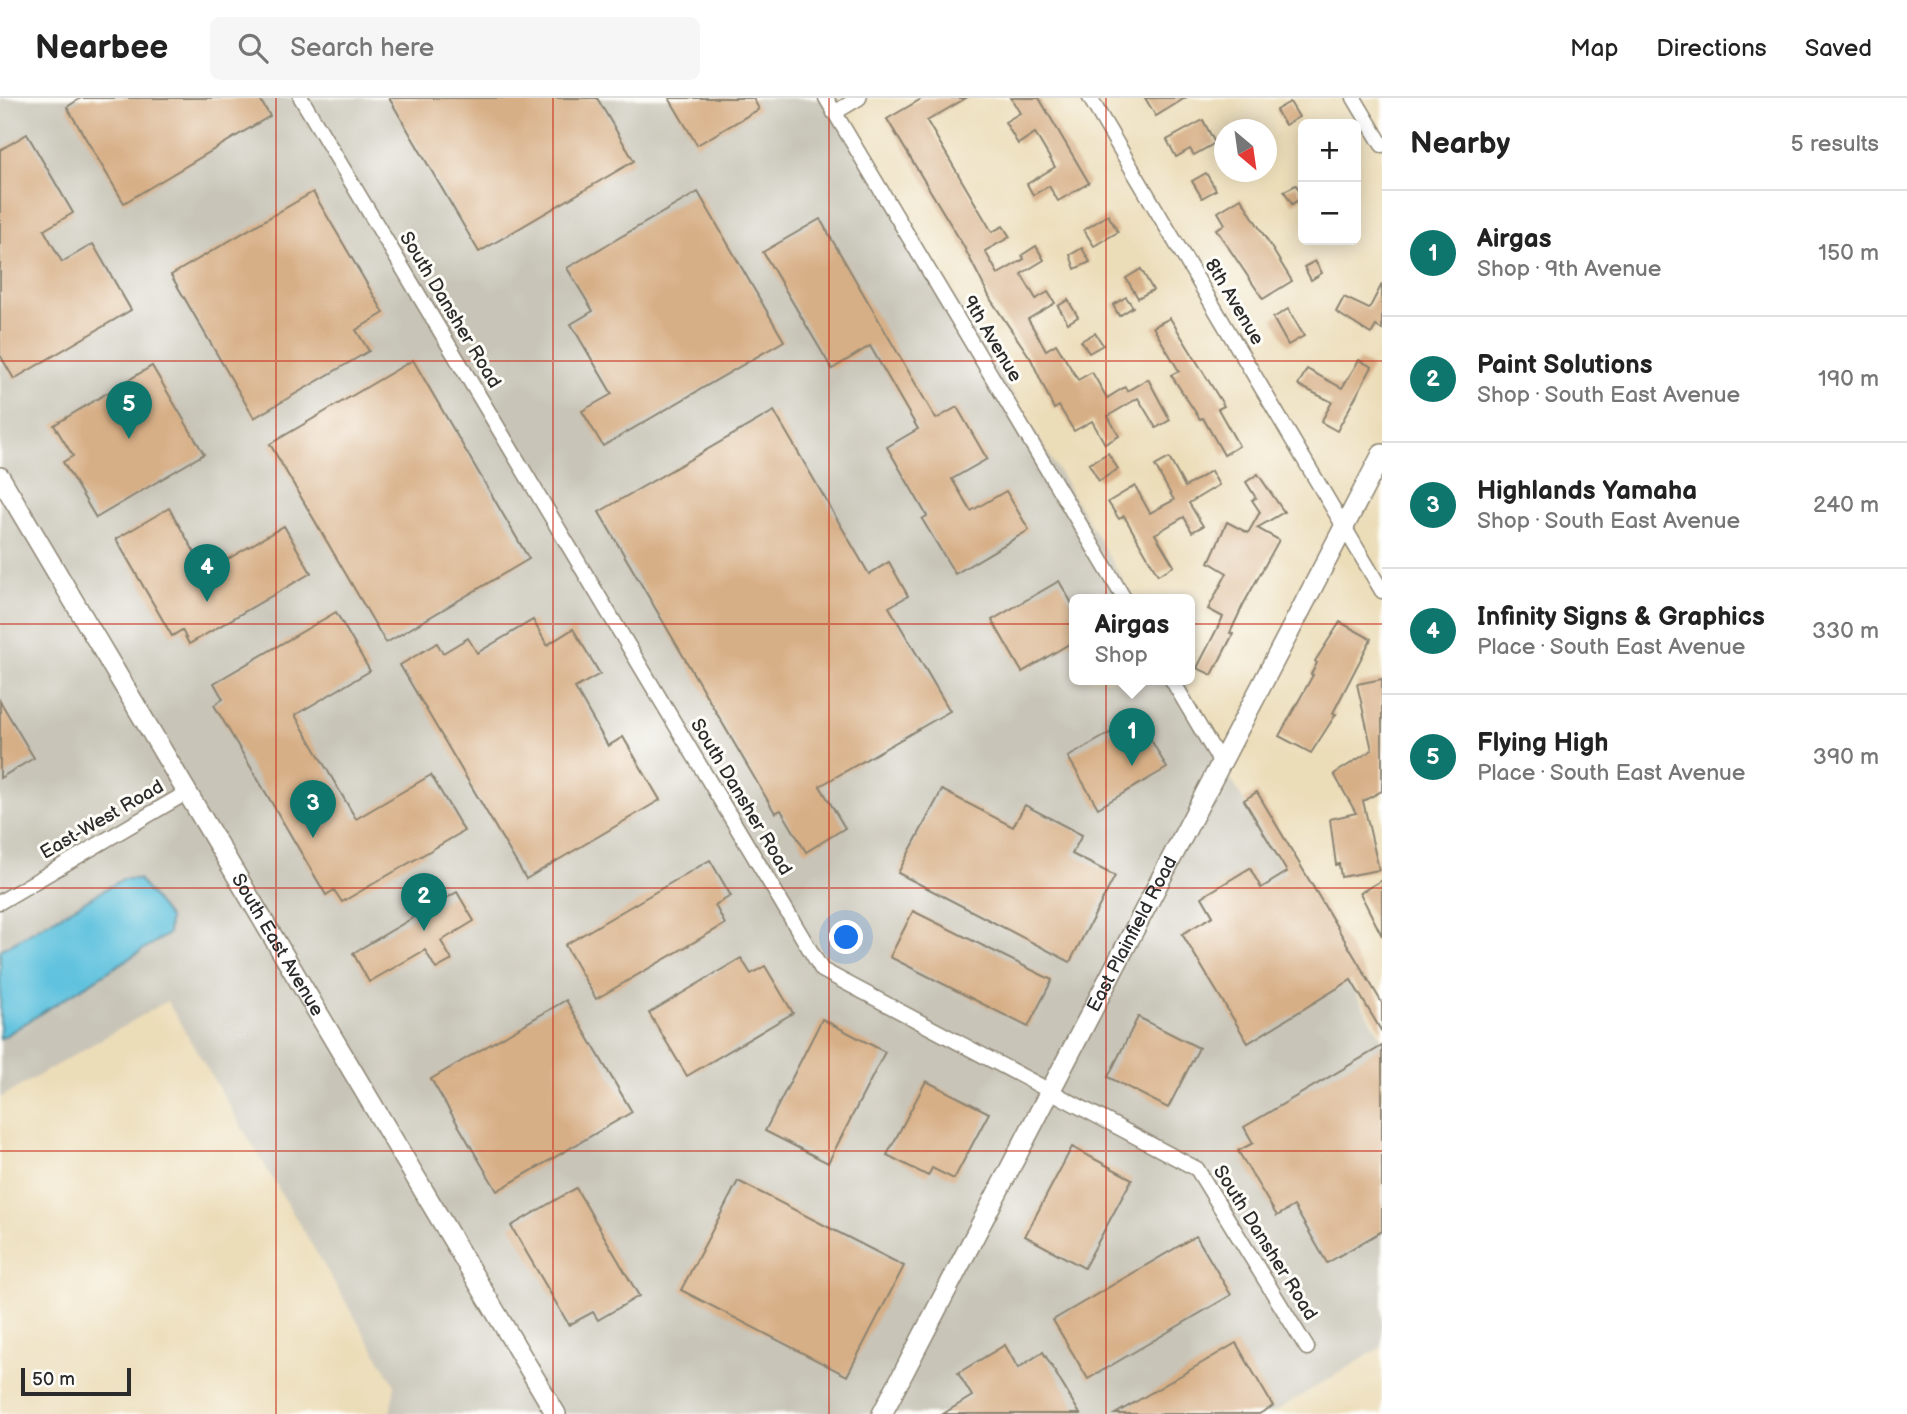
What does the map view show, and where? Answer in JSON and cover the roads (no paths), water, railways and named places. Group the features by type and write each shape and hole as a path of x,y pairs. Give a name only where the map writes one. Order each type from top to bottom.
{"main road":[{"name":"East Plainfield Road","path":"882,1414 1382,454"},
{"name":"South East Avenue","path":"0,477 556,1414"}],"street":[{"name":"South Dansher Road","path":"301,98 822,970 1197,1169 1307,1348"},
{"name":"9th Avenue","path":"825,98 1121,594"},
{"path":"834,113 859,98"},
{"name":"8th Avenue","path":"1090,98 1382,591"},
{"path":"1354,98 1382,145"},
{"path":"1175,685 1221,764"},
{"name":"East-West Road","path":"0,902 186,793"}],"water":[{"path":"123,879 138,879 169,918 168,934 0,1039 0,950"}],"place":[{"name":"Flying High","path":"129,439"},
{"name":"Infinity Signs & Graphics","path":"207,602"},
{"name":"Airgas","path":"1132,766"},
{"name":"Highlands Yamaha","path":"313,838"},
{"name":"Paint Solutions","path":"424,931"}]}
